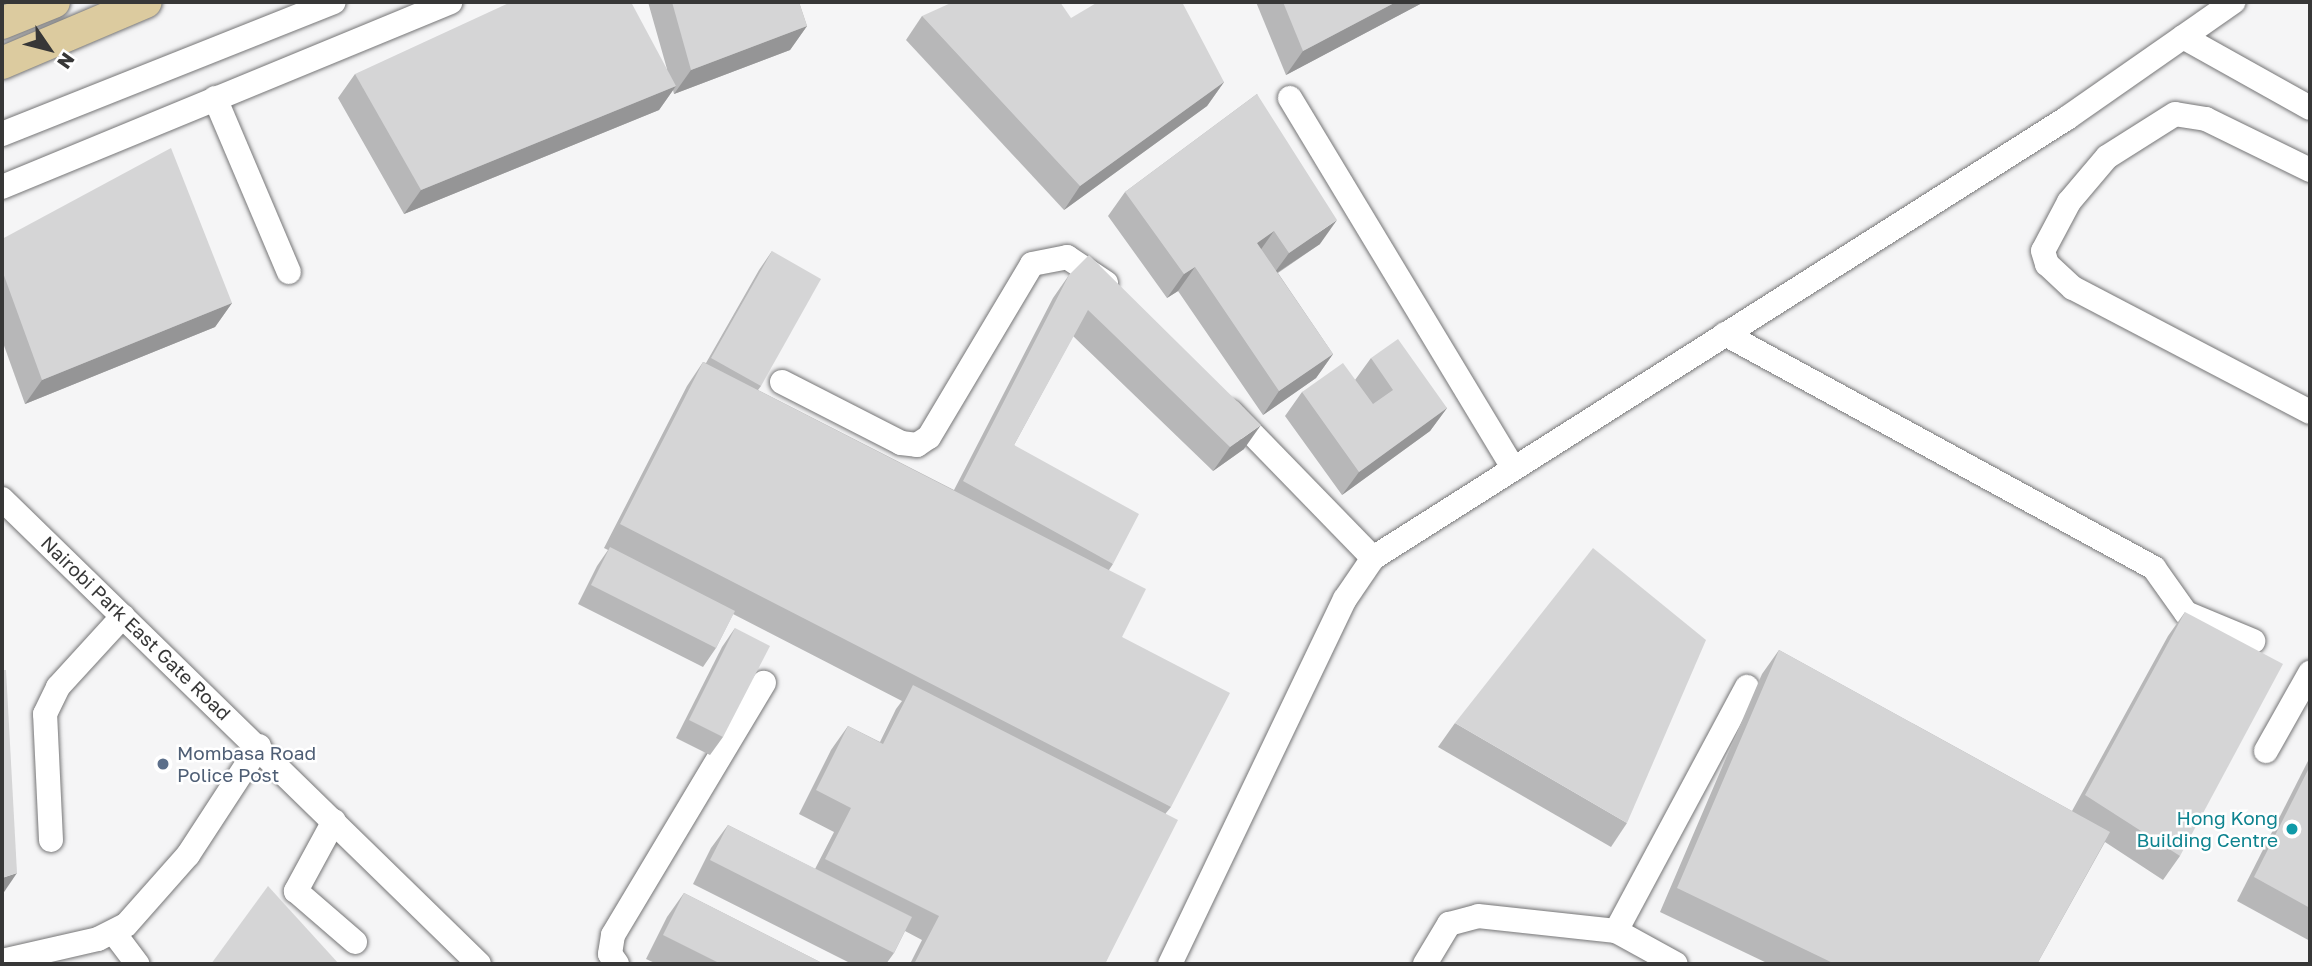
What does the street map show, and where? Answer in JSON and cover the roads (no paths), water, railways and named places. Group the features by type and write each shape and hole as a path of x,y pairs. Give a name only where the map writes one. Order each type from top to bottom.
{"main road":[{"path":"2,23 54,2"},
{"path":"2,63 146,2"}],"street":[{"path":"2,134 334,2"},
{"path":"2,187 450,2"},
{"path":"1170,964 1345,598 1373,558 1725,334 2234,2"},
{"path":"2183,37 2310,108"},
{"path":"215,98 289,272"},
{"path":"1290,98 1513,467"},
{"path":"2310,170 2206,119 2175,114 2107,157 2069,202 2043,251 2047,264 2073,288 2310,412"},
{"path":"782,382 901,443 917,445 929,438 1032,264 1067,257 1087,266 1121,298"},
{"path":"1725,334 2154,568 2186,614 2253,641"},
{"path":"1208,388 1373,558"},
{"name":"Nairobi Park East Gate Road","path":"2,499 259,746 479,964"},
{"path":"51,840 45,714 58,687 124,616"},
{"path":"2266,751 2310,673"},
{"path":"617,964 610,954 613,935 764,683"},
{"path":"1616,930 1747,687"},
{"path":"2,961 114,933 188,855 259,746"},
{"path":"334,821 296,891 355,942"},
{"path":"1425,964 1449,924 1461,916 1616,930 1676,964"},
{"path":"114,933 137,964"}],"place":[{"name":"Mombasa Road Police Post","path":"163,764"},
{"name":"Hong Kong Building Centre","path":"2292,829"}]}
